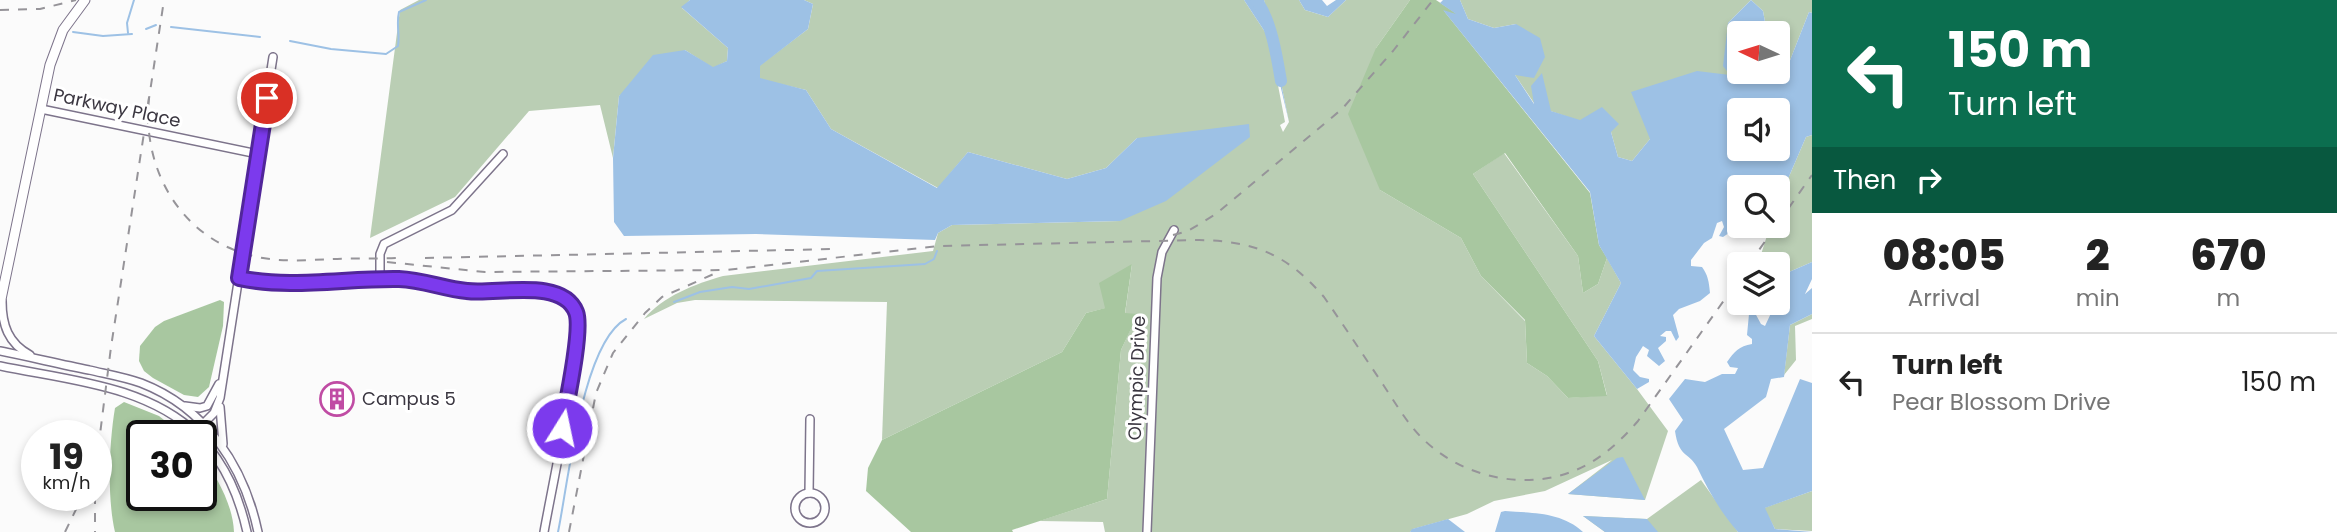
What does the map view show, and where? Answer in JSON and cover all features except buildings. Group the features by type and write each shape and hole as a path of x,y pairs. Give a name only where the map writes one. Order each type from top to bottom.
{"main road":[{"path":"41,109 58,42 70,18 85,0"},
{"name":"Parkway Place","path":"0,304 41,109"}],"street":[{"path":"208,420 217,410 221,394 273,57"},
{"name":"Parkway Place","path":"41,109 258,154"},
{"path":"380,279 380,254 384,244 440,218 452,209 503,154"},
{"name":"Olympic Drive","path":"1147,532 1157,278 1162,252 1174,230"},
{"path":"239,278 265,283 380,279 432,283 467,291 552,292 569,301 577,315 572,370 544,532"},
{"path":"3,291 3,316 10,337 25,352 44,360"},
{"path":"0,351 131,380 153,388 199,420"},
{"path":"178,403 197,408 207,406 216,391 226,360"},
{"path":"0,366 133,396 164,409 178,420"},
{"path":"221,394 221,432 228,454 248,493 258,532"},
{"path":"809,493 810,419"},
{"path":"217,440 228,454"},
{"path":"217,458 239,502 247,532"},
{"path":"809,493 822,498 825,509 820,519 809,523 799,519 794,508 798,498 809,493"},
{"path":"809,523 809,532"}],"green space":[{"path":"419,0 690,0 682,8 728,48 727,61 713,68 685,50 619,96 613,158 600,105 529,111 455,197 370,238 400,10"},
{"path":"804,0 1244,0 1269,38 1285,122 1280,125 1283,132 1289,122 1264,0 1299,0 1305,10 1328,17 1346,0 1410,0 1376,48 1380,190 1461,238 1481,276 1525,321 1527,363 1547,376 1568,398 1607,395 1598,361 1473,174 1504,153 1578,256 1583,293 1598,284 1607,258 1621,283 1594,336 1668,431 1645,500 1568,494 1612,460 1545,491 1494,501 1467,514 1410,532 1105,532 1103,522 1039,521 1107,499 1121,350 1137,315 1125,314 1132,264 1106,308 1086,313 1062,352 882,440 887,302 695,300 677,303 644,319 670,297 723,276 933,251 938,233 952,225 1120,221 1137,138 1106,168 1067,179 968,152 938,188 831,129 806,90 759,79 759,66 808,29 813,4"},
{"path":"1410,0 1436,0 1460,16 1444,11 1590,193 1599,245 1607,258 1598,284 1583,293 1578,256 1505,153 1473,174 1598,361 1607,396 1568,398 1547,376 1527,363 1525,320 1481,276 1461,238 1380,190 1348,114 1376,48"},
{"path":"1460,0 1751,0 1727,21 1727,78 1650,139 1632,161 1618,157 1611,132 1536,106 1515,75 1516,24 1494,28 1468,19"},
{"path":"1751,0 1812,0 1812,13 1809,12 1790,60 1790,21 1765,21 1763,11"},
{"path":"1812,135 1812,262 1790,272 1790,252 1762,252 1766,238 1790,238 1790,175 1806,137"},
{"path":"1132,264 1125,313 1138,314 1121,350 1107,499 1012,530 1013,532 911,532 866,491 868,468 882,440 1062,352 1086,313 1105,308 1099,283"},
{"path":"220,300 224,302 223,326 209,387 198,397 184,395 144,371 139,361 140,346 155,327"},
{"path":"1812,314 1812,319 1795,326 1796,360 1784,375 1790,325"},
{"path":"124,402 164,420 126,420 126,511 217,511 217,481 231,512 234,532 115,532 112,511 112,430 115,408"},
{"path":"1701,480 1738,532 1605,532 1583,516 1647,519"},
{"path":"1812,491 1812,531 1775,529 1764,508"}],"water":[{"path":"690,0 804,0 813,4 808,29 760,66 760,78 806,90 831,129 937,188 968,152 1067,179 1106,168 1137,138 1249,124 1250,137 1166,201 1120,221 952,225 938,233 935,240 756,234 624,236 614,222 613,158 619,96 653,55 685,50 713,67 727,61 728,48 681,7"},
{"path":"1244,0 1264,0 1289,122 1269,38"},
{"path":"1299,0 1322,0 1327,6 1336,0 1346,0 1328,17 1305,10"},
{"path":"1443,0 1460,0 1468,19 1494,28 1516,24 1540,38 1545,57 1534,78 1515,75 1534,104 1531,86 1542,73 1551,111 1580,120 1602,107 1619,124 1611,132 1618,157 1632,161 1650,139 1631,92 1697,71 1727,75 1727,84 1790,84 1790,60 1809,12 1812,13 1812,135 1806,137 1790,175 1727,175 1727,234 1719,236 1724,227 1722,221 1717,223 1712,238 1704,243 1691,260 1691,266 1702,267 1704,270 1710,293 1673,315 1679,337 1676,341 1671,331 1660,336 1666,337 1666,341 1658,348 1665,361 1659,366 1647,356 1649,350 1643,346 1636,357 1633,370 1640,377 1649,379 1649,382 1637,389 1594,336 1621,283 1599,245 1590,192 1443,10 1456,14 1440,3"},
{"path":"1751,0 1763,11 1765,21 1730,21"},
{"path":"1727,32 1727,71 1723,66"},
{"path":"1812,262 1812,279 1805,294 1812,288 1812,314 1790,325 1784,377 1771,379 1766,397 1724,429 1743,470 1763,468 1800,379 1812,383 1812,491 1765,508 1775,529 1812,532 1738,532 1715,501 1694,462 1679,446 1675,431 1683,420 1669,399 1685,379 1705,382 1722,374 1735,374 1738,368 1730,367 1727,362 1737,350 1752,344 1752,339 1747,335 1749,315 1756,315 1765,326 1770,315 1790,315 1790,272"},
{"path":"1623,457 1645,500 1568,494 1617,458"},
{"path":"1501,512 1556,517 1575,525 1583,532 1495,532"},
{"path":"1583,516 1647,519 1658,532 1605,532"},
{"path":"1448,519 1465,532 1410,532 1412,529"}],"waterway":[{"path":"128,33 127,23 134,0"},
{"path":"290,41 331,49 386,54 398,46 399,12 426,0"},
{"path":"1256,0 1269,28 1281,81"},
{"path":"146,29 156,25"},
{"path":"171,27 260,37"},
{"path":"73,32 103,36 132,34"},
{"path":"674,302 700,292 732,287 749,289 811,278 817,271 925,264 934,259 937,251"},
{"path":"558,532 572,450 588,384 598,355 611,333 626,319"}],"railway":[{"path":"0,10 40,9 76,0"},
{"path":"148,105 164,0"},
{"path":"1173,235 1188,231 1216,214 1342,109 1433,0"},
{"path":"149,97 148,125 152,152 161,178 174,201 191,221 211,238 235,250 272,259 397,258"},
{"path":"102,420 144,133"},
{"path":"1790,206 1812,175"},
{"path":"1758,252 1767,238"},
{"path":"387,262 485,272 726,270 939,246 1199,240 1237,243 1283,260 1310,282 1324,297 1407,420 1439,453 1480,473 1525,480 1569,473 1590,463 1616,444 1638,421 1727,296"},
{"path":"425,258 834,249"},
{"path":"569,532 596,393 613,353 645,313 662,297 716,273"},
{"path":"65,532 75,511"},
{"path":"95,511 95,532"}],"place":[{"name":"Campus 5","path":"337,399"}],"route":[{"path":"267,98 239,278 265,283 403,279 467,291 541,290 560,295 572,305 578,321 562,428"}]}
